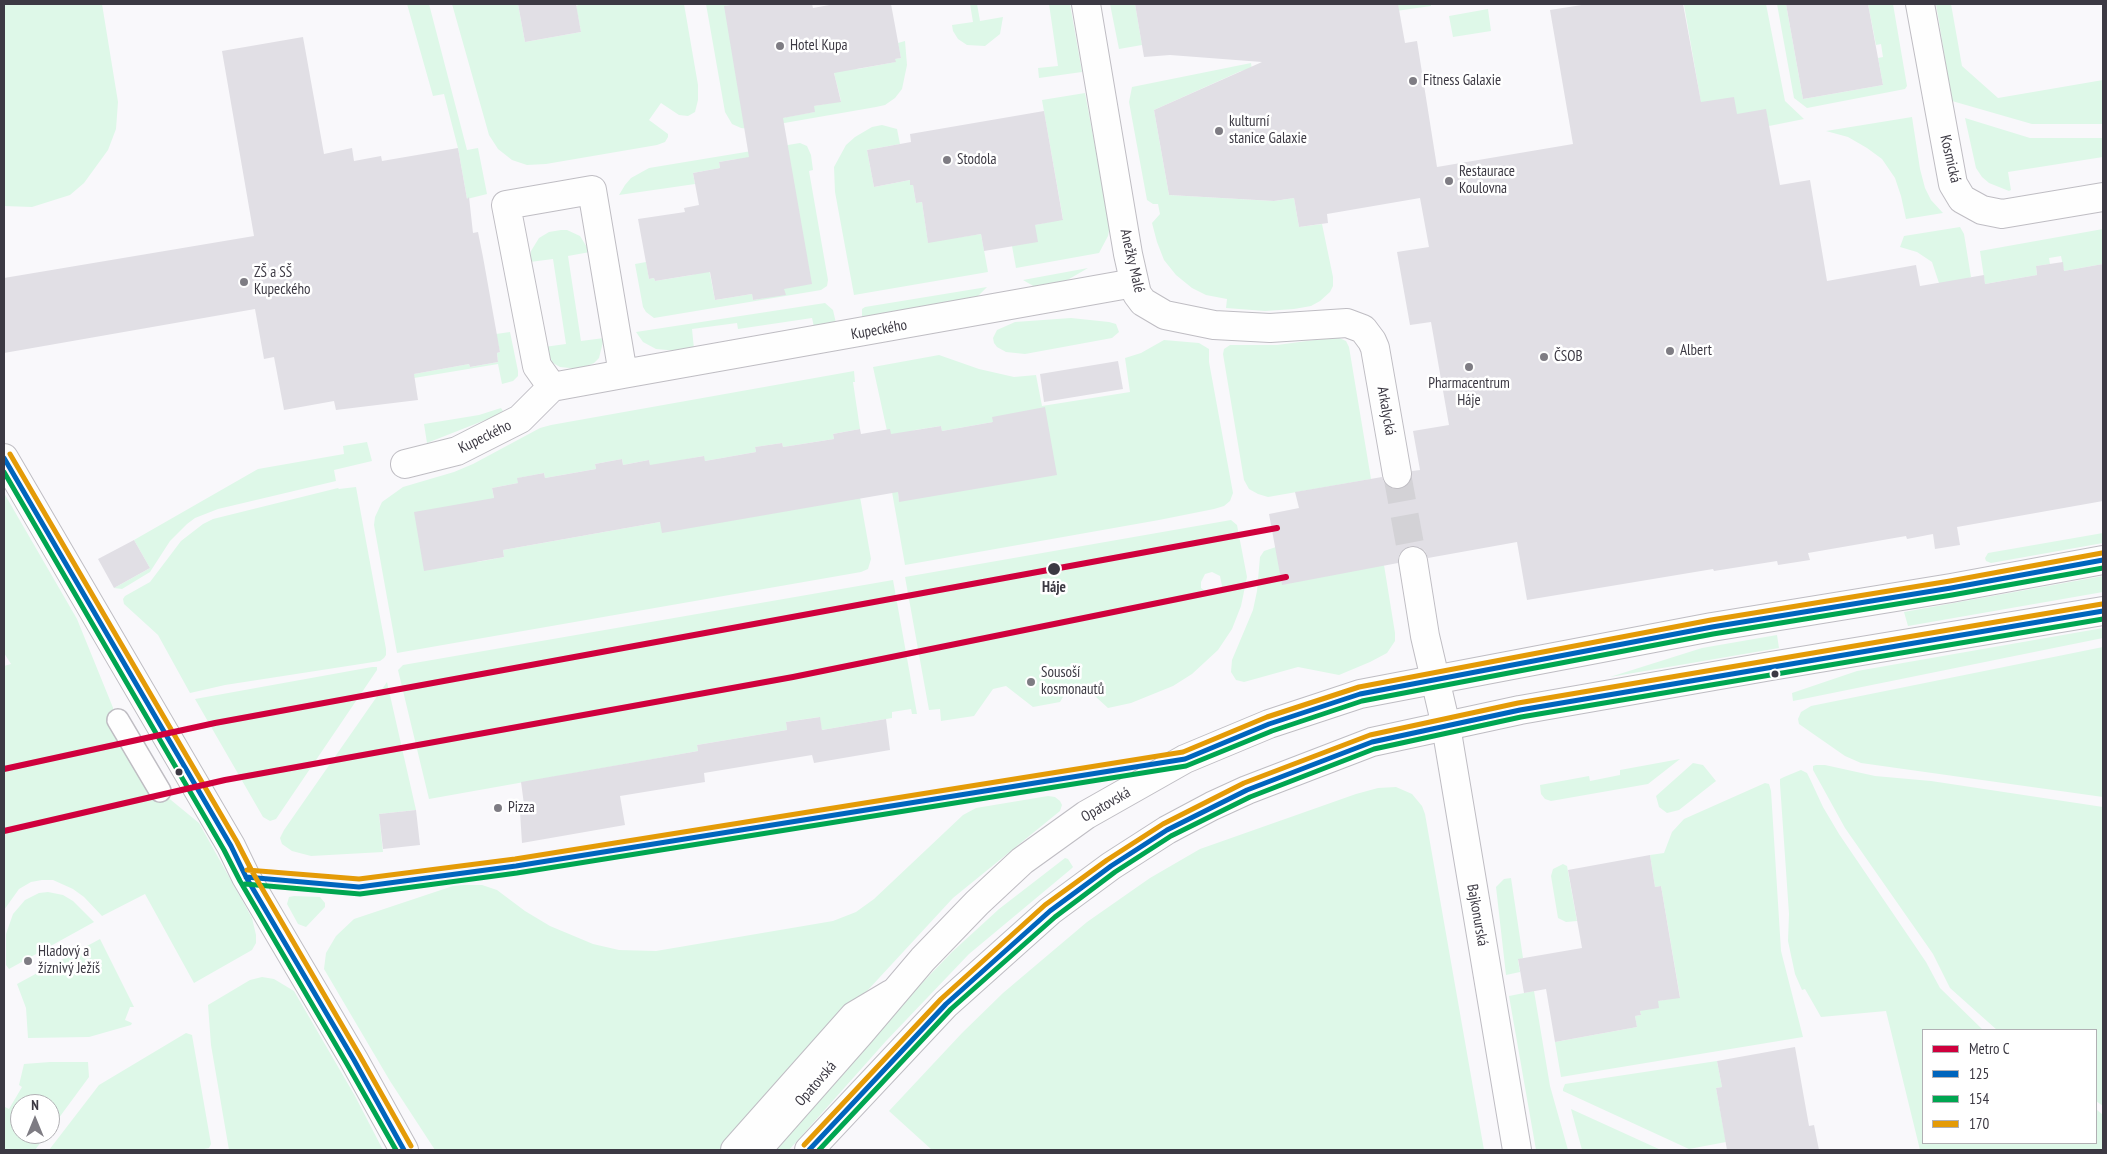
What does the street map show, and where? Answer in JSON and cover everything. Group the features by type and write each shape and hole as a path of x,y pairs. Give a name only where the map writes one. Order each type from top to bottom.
{"street":[{"name":"Anežky Malé","path":"1086,4 1134,283 1137,294 1143,302 1165,315 1182,320 1243,328 1347,323 1363,329 1375,348"},
{"name":"Kosmická","path":"1920,4 1953,184 1962,199 1982,210 2002,214 2103,196"},
{"path":"552,387 537,366 506,205 592,190 623,374"},
{"name":"Kupeckého","path":"405,464 457,451 520,420 552,387 1134,283"},
{"name":"Arkalycká","path":"1375,348 1397,474"},
{"path":"4,458 231,846 246,877 354,1060 404,1150"},
{"name":"Opatovská","path":"757,1150 923,959 970,910 1022,861 1086,815 1185,760 1269,724 1360,694 1712,627 1951,588 2103,560"},
{"path":"1412,561 1425,636 1436,679"},
{"path":"809,1150 946,1004 1050,911 1110,866 1167,830 1246,790 1357,747 1520,710 2103,610"},
{"name":"Bajkonurská","path":"1436,679 1446,726 1517,1150"},
{"path":"118,720 160,791"},
{"path":"735,1150 854,1016 892,994"}],"green space":[{"path":"4,4 102,4 118,102 116,129 108,150 84,183 70,195 32,207 4,206"},
{"path":"407,4 429,4 467,150 478,148 487,194 467,199 458,148 444,94 433,96"},
{"path":"452,4 518,4 525,42 581,32 576,6 581,4 684,4 698,85 698,100 695,112 688,116 679,115 661,103 649,120 668,134 665,142 657,145 546,164 527,165 512,160 498,149 489,135"},
{"path":"706,4 737,4 725,6 781,118 814,112 814,106 841,101 833,69 858,69 895,62 895,59 901,58 898,43 905,41 907,65 902,89 895,98 885,105 750,129 741,128 732,124 725,112"},
{"path":"970,4 977,4 980,21 1003,17 1000,34 985,46 967,45 958,39 953,31 952,25 973,22"},
{"path":"1049,4 1070,4 1082,72 1039,78 1038,68 1058,66"},
{"path":"1110,4 1135,4 1142,45 1119,49"},
{"path":"1387,4 1431,4 1431,6 1389,12"},
{"path":"1766,4 1785,101 1804,119 1769,126 1704,120 1684,5"},
{"path":"1777,4 1786,4 1803,99 1883,85 1878,58 1883,57 1881,44 1876,45 1868,4 1893,4 1907,86 1905,89 1807,108 1794,98"},
{"path":"1936,4 1951,4 1962,66 1998,98 2103,80 2103,124 2032,124 1952,101"},
{"path":"1488,9 1491,31 1453,37 1449,16"},
{"path":"1251,63 1252,70 1241,71 1154,110 1169,195 1274,201 1294,198 1299,227 1322,224 1333,277 1333,286 1330,292 1311,306 1265,311 1226,308 1227,299 1206,295 1192,288 1176,275 1164,260 1152,223 1160,214 1158,204 1153,204 1147,200 1129,102 1132,87"},
{"path":"1085,93 1110,225 1108,236 1099,253 1016,268 1012,246 1035,225 1063,219 1042,100"},
{"path":"1912,117 1925,188 1931,200 1943,213 1906,219 1895,178 1882,159 1848,137 1826,131"},
{"path":"1965,118 2030,138 2103,138 2103,157 2008,172 2011,190 2009,191 1989,183 1976,168"},
{"path":"882,125 897,129 900,144 867,150 874,187 910,180 910,185 913,185 916,203 922,202 928,242 981,234 988,272 854,295 835,192 834,167 846,145 855,137 872,127"},
{"path":"800,143 807,146 811,155 813,170 809,171 828,280 827,286 821,290 654,318 646,312 643,307 635,264 646,262 649,279 654,278 655,281 692,275 709,269 715,300 752,294 753,300 785,294 737,159 719,162 720,168 693,173 695,184 619,195 631,178 649,168"},
{"path":"1960,227 1964,234 1971,277 1942,292 1932,262 1917,252 1900,247 1904,236"},
{"path":"2103,229 2103,264 2064,271 2061,256 2049,258 2050,264 2036,266 2037,275 1985,284 1980,251"},
{"path":"567,230 580,236 590,252 568,256 581,341 604,338 599,358 594,363 579,369 560,367 553,363 544,347 566,344 553,259 530,262 531,251 539,238 549,232"},
{"path":"1088,268 1064,282 1035,287 1023,280"},
{"path":"987,287 976,298 862,319 862,309 865,307"},
{"path":"825,303 833,310 836,323 814,327 812,318 738,329 737,323 692,329 694,349 679,351 656,349 643,342 636,332"},
{"path":"1071,318 1116,324 1119,332 1112,338 1025,354 1006,352 994,343 993,338 997,330 1015,322"},
{"path":"510,332 518,371 518,376 513,381 502,384 498,364 414,378 414,374 469,364 470,367 498,362 497,353 500,352 496,334"},
{"path":"1337,337 1346,341 1349,347 1371,479 1268,497 1258,494 1249,489 1244,480 1223,354 1224,349 1230,345 1277,345"},
{"path":"1164,340 1199,343 1209,349 1209,362 1233,493 1230,501 1224,506 1214,509 1159,520 905,565 892,492 898,492 899,501 993,422 942,431 941,426 915,430 889,440 873,367 939,355 979,369 1014,377 1036,375 1042,406 1130,392 1125,358 1141,353"},
{"path":"854,371 855,382 853,382 860,429 833,434 834,439 783,447 782,443 755,447 756,452 705,461 703,456 677,461 651,470 649,460 623,465 622,459 595,464 596,469 545,478 544,473 518,478 518,483 492,488 494,498 477,562 504,557 503,550 660,522 860,497 871,559 868,569 861,572 397,653 374,525 375,517 382,502 403,487 454,472 473,464 540,428 551,425"},
{"path":"501,408 503,411 493,417 427,443 424,424 479,415"},
{"path":"367,442 372,461 334,470 336,481 218,509 195,518 170,541 150,572 122,589 114,588 150,568 134,540 258,469 344,454 343,446"},
{"path":"356,487 386,649 384,658 380,661 225,685 190,693 158,635 124,604 123,599 125,596 150,582 181,541 203,524 213,519 338,488"},
{"path":"4,493 77,619 118,720 160,791 199,823 252,918 256,943 252,950 194,983 145,894 102,916 84,897 73,889 53,880 42,880 31,882 19,889 4,910 4,666 11,664 4,653"},
{"path":"1231,520 1237,525 1247,577 1241,606 1232,629 1218,650 1192,674 1173,686 1131,703 1108,708 1085,687 1067,690 1060,702 1033,707 1006,686 993,689 974,716 941,721 940,709 929,710 905,577","holes":["1212,572 1220,576 1222,586 1216,592 1208,593 1201,588 1201,582 1205,574"]},
{"path":"2103,533 2103,543 1991,563 1986,561 1985,558 1988,553"},
{"path":"1276,547 1384,565 1395,633 1395,641 1387,653 1339,675 1298,667 1244,682 1236,680 1231,672 1232,660 1253,610 1260,557 1264,551"},
{"path":"2103,576 2103,592 1908,626 1904,612"},
{"path":"893,580 917,714 912,714 911,709 892,712 892,718 822,730 819,717 786,722 787,730 697,745 698,751 429,799 398,670 403,665"},
{"path":"2103,628 2103,638 1793,701 1792,693 1857,671"},
{"path":"1777,635 1779,648 1610,677 1702,648"},
{"path":"2103,647 2103,797 1861,763 1845,756 1799,724 1798,719 1801,712 1811,706"},
{"path":"377,667 377,670 276,819 270,821 263,817 195,699"},
{"path":"387,682 416,810 379,814 383,852 311,856 292,851 282,844 280,838 284,830"},
{"path":"1680,759 1648,784 1551,801 1545,799 1541,794 1540,785 1589,776 1590,781 1620,775 1620,770"},
{"path":"1693,763 1703,765 1716,781 1679,810 1667,813 1659,807 1656,796"},
{"path":"1825,765 1875,776 1931,781 2103,807 2103,1106 2097,1102 2097,1029 1996,1029 1950,988 1933,954 1845,828 1813,770 1813,766"},
{"path":"1801,770 1807,773 1823,807 1839,834 1926,962 1940,988 1982,1029 1922,1029 1922,1144 2097,1144 2097,1110 2103,1115 2103,1150 1920,1150 1886,1011 1821,1017 1805,989 1802,990 1795,974 1788,941 1789,914 1780,779"},
{"path":"1765,783 1769,784 1771,791 1781,951 1803,1037 1561,1077 1555,1042 1637,1027 1635,1016 1641,1015 1640,1011 1658,1001 1680,997 1661,886 1655,887 1650,855 1664,853 1672,832 1684,819"},
{"path":"1396,787 1412,794 1422,806 1425,814 1484,1150 932,1150 889,1111 962,1033 1003,993 1087,922 1150,878 1200,849 1356,794 1378,788"},
{"path":"1048,796 1055,797 1060,801 1062,805 1060,811 953,898 720,1150 435,1150 390,1081 324,969 326,953 336,936 354,919 453,886 482,885 497,890 525,911 550,926 593,944 619,950 656,951 833,921 856,912 874,899 963,815 976,808"},
{"path":"1065,858 1068,859 1073,867 969,954 886,1041 789,1150 770,1150 896,1010 952,952 999,909"},
{"path":"1563,864 1567,866 1577,921 1566,922 1558,918 1551,876 1553,869"},
{"path":"1511,878 1523,958 1518,960 1520,972 1506,975 1496,887 1504,879"},
{"path":"48,892 63,895 73,901 94,922 9,969 6,965 6,934 13,914 25,900 39,893"},
{"path":"289,897 320,897 325,903 325,907 306,927 298,924 287,904"},
{"path":"100,939 134,1007 130,1007 125,1020 132,1023 131,1025 89,1037 28,1038 26,1008 17,984"},
{"path":"262,977 274,979 294,991 355,1096 383,1150 229,1150 211,1045 208,1005 250,980"},
{"path":"1534,991 1550,1086 1568,1150 1536,1150 1509,996"},
{"path":"186,1033 192,1035 211,1144 209,1148 199,1150 49,1150 54,1144 60,1144 60,1136 99,1085"},
{"path":"1717,1061 1722,1087 1716,1088 1726,1142 1689,1149 1563,1091 1565,1084"},
{"path":"88,1062 89,1077 60,1116 60,1094 18,1094 22,1087 19,1085 24,1064"},
{"path":"5,1107 9,1109 10,1107 10,1144 40,1144 35,1150 4,1150 4,1109"},
{"path":"1571,1109 1661,1150 1582,1150"}],"building":[{"path":"518,4 576,4 581,32 525,42"},
{"path":"737,4 812,4 813,8 835,4 891,4 901,58 895,59 896,62 834,73 841,102 814,106 815,112 783,118 812,284 784,289 786,295 753,300 752,294 715,300 710,272 655,281 654,278 649,279 638,219 685,212 684,208 699,205 693,173 720,168 719,162 749,157 724,6"},
{"path":"1135,4 1398,4 1405,43 1417,41 1437,167 1573,144 1550,10 1588,4 1683,4 1701,102 1734,97 1737,114 1766,109 1780,185 1810,180 1827,281 1916,265 1920,286 1984,275 1985,284 2037,275 2036,266 2063,262 2064,271 2103,264 2103,501 1957,527 1960,545 1935,549 1933,534 1907,539 1906,536 1808,553 1810,560 1778,565 1777,561 1714,571 1713,569 1527,600 1517,542 1428,558 1425,551 1419,547 1410,546 1399,555 1398,563 1282,585 1269,514 1299,508 1295,492 1382,477 1385,484 1391,488 1399,489 1407,486 1411,480 1412,471 1420,470 1413,431 1449,425 1431,322 1410,325 1397,252 1429,247 1420,198 1327,214 1328,223 1299,227 1294,198 1274,201 1169,195 1154,110 1262,62 1170,55 1144,57"},
{"path":"1786,4 1868,4 1883,85 1803,99"},
{"path":"303,37 324,154 352,148 354,161 381,156 382,161 458,148 467,199 469,197 473,233 478,232 483,257 500,352 497,353 498,362 470,367 469,364 414,374 418,400 336,410 334,401 284,410 274,357 264,359 255,309 4,353 4,278 254,236 222,51"},
{"path":"1044,111 1063,220 1035,225 1038,242 984,251 981,234 928,243 922,202 916,203 913,185 910,185 910,180 874,187 867,150 911,142 910,134"},
{"path":"1118,361 1123,389 1044,402 1040,374"},
{"path":"1045,407 1057,475 899,502 898,492 662,533 660,522 503,550 504,557 424,571 414,512 494,498 492,488 518,483 517,478 544,473 545,478 596,469 595,464 622,459 623,465 649,460 650,465 704,456 705,461 756,452 755,447 782,443 783,447 834,439 833,434 860,429 861,434 890,429 891,434 941,426 942,431 993,422 992,417"},
{"path":"134,540 150,568 114,588 98,559"},
{"path":"820,717 822,730 886,719 890,750 814,763 812,755 704,773 705,782 620,796 625,825 522,843 520,812 525,812 521,782 698,751 697,745 787,730 786,722"},
{"path":"416,810 420,845 383,849 379,814"},
{"path":"1650,855 1655,887 1661,886 1680,998 1658,1001 1659,1008 1640,1011 1641,1015 1635,1016 1637,1027 1555,1042 1546,989 1524,993 1518,959 1582,948 1568,870"},
{"path":"1795,1047 1809,1126 1814,1125 1819,1150 1727,1150 1716,1088 1722,1087 1717,1061"}],"tunnel":[{"path":"1397,474 1413,561"}],"metro line":[{"name":"C","path":"4,769 215,723 1277,528"},
{"name":"C","path":"4,831 225,780 793,677 1286,577"}],"transit line":[{"name":"170","path":"10,454 237,842 253,873 411,1146"},
{"name":"125","path":"4,458 231,846 246,877 354,1060 404,1150"},
{"name":"154","path":"4,472 396,1150"},
{"name":"170","path":"247,870 359,879 515,859 1183,752 1267,717 1359,687 1711,620 1950,581 2102,553"},
{"name":"125","path":"246,877 359,887 516,866 1185,759 1269,724 1360,694 1712,627 1951,588 2103,560"},
{"name":"154","path":"245,884 360,894 517,873 1186,766 1272,731 1362,701 1713,634 2103,568"},
{"name":"170","path":"804,1145 941,999 1045,905 1107,860 1163,824 1244,783 1370,735 1518,703 2102,604"},
{"name":"125","path":"809,1150 946,1004 1050,911 1111,866 1167,830 1247,790 1372,742 1520,710 2103,611"},
{"name":"154","path":"819,1150 951,1009 1055,917 1115,872 1171,836 1250,797 1374,749 1521,717 2103,619"}],"place":[{"name":"Hotel Kupa","path":"780,46"},
{"name":"Fitness Galaxie","path":"1413,81"},
{"name":"kulturní stanice Galaxie","path":"1219,131"},
{"name":"Stodola","path":"947,160"},
{"name":"Restaurace Koulovna","path":"1449,181"},
{"name":"ZŠ a SŠ Kupeckého","path":"244,282"},
{"name":"Albert","path":"1670,351"},
{"name":"ČSOB","path":"1544,357"},
{"name":"Pharmacentrum Háje","path":"1469,367"},
{"name":"Háje","path":"1054,569"},
{"name":"Sousoší kosmonautů","path":"1031,682"},
{"name":"Pizza","path":"498,808"},
{"name":"Hladový a žíznivý Ježíš","path":"28,961"}]}
